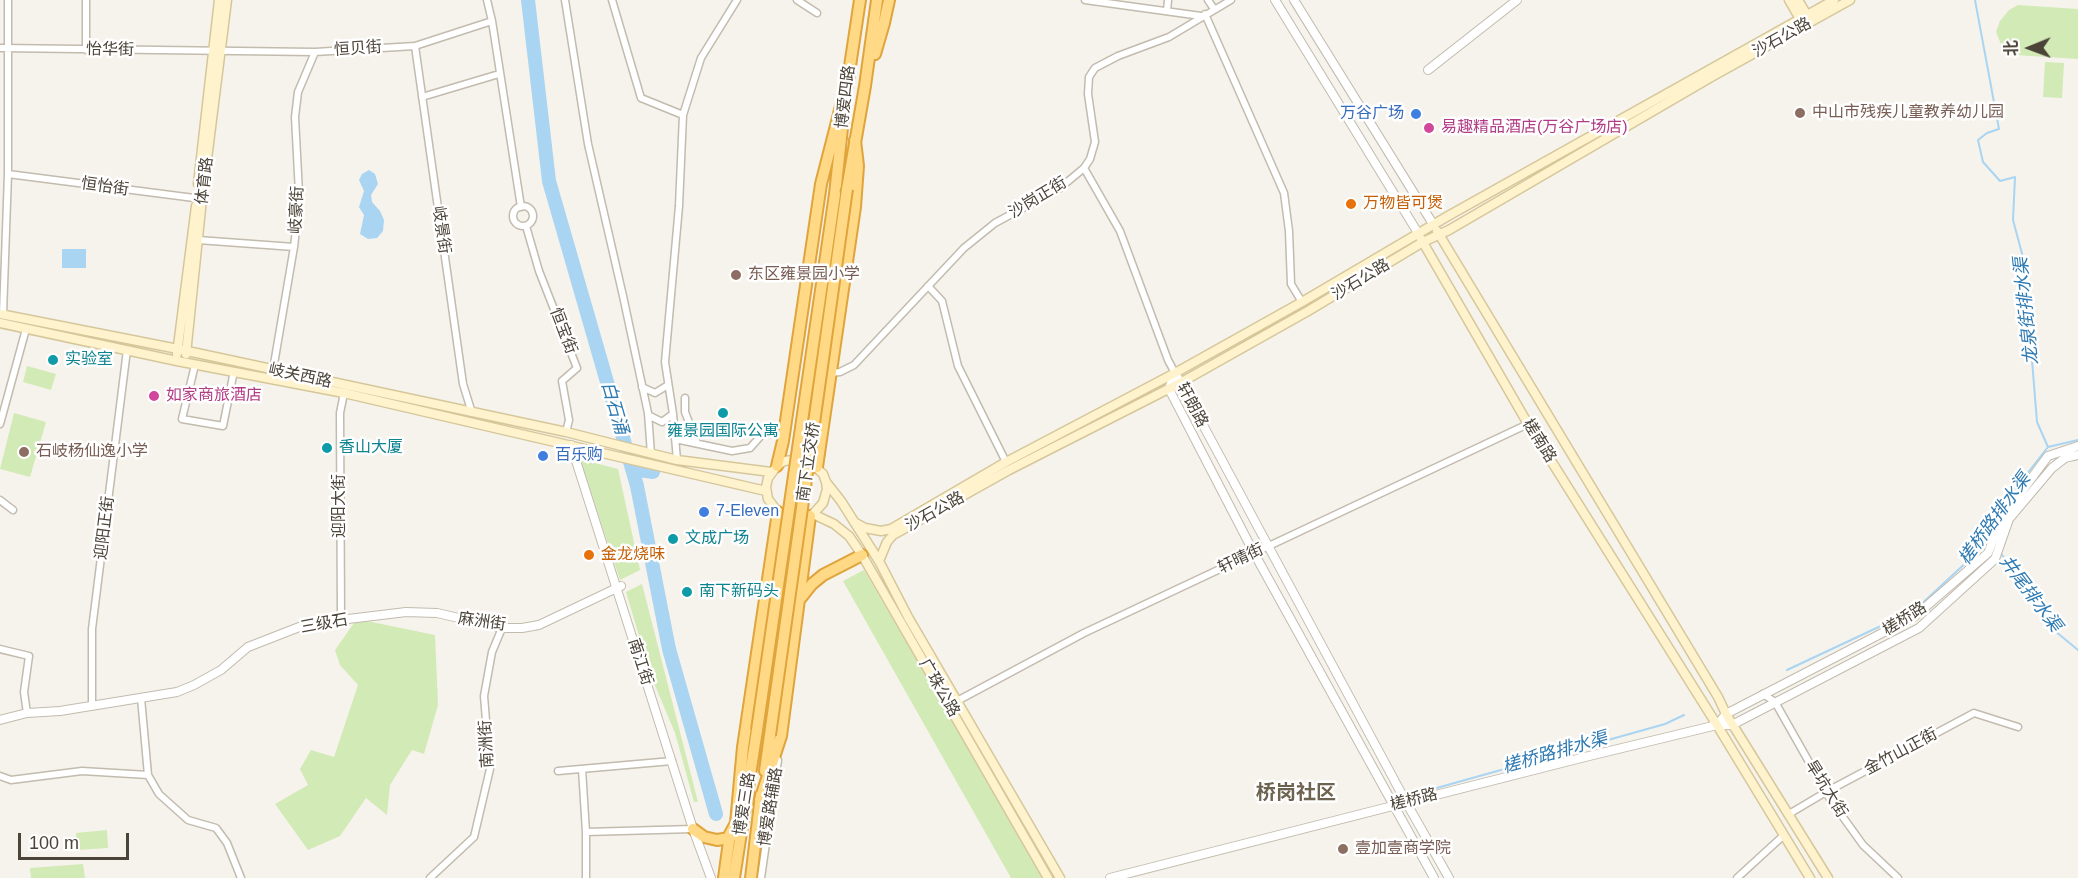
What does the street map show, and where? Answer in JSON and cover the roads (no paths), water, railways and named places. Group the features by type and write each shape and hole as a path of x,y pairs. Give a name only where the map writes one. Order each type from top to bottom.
{"highway":[{"path":"852,54 853,0"},
{"name":"博爱四路","path":"835,194 848,79 861,0"},
{"name":"博爱四路","path":"847,189 877,0"},
{"path":"865,86 889,0"},
{"path":"774,469 784,432 821,184 848,79"},
{"path":"817,467 855,207 858,166 855,140"},
{"name":"南下立交桥","path":"776,735 847,189"},
{"name":"南下立交桥","path":"757,730 835,194"},
{"path":"724,878 729,838 736,823 743,747 778,513"},
{"path":"776,735 812,515"},
{"path":"800,599 812,584 824,575 862,555"},
{"name":"博爱三路","path":"734,878 757,730"},
{"name":"博爱三路","path":"751,878 760,800 776,735"},
{"path":"693,829 704,837 717,840 729,838 740,830"}],"main road":[{"name":"体育路","path":"217,52 219,0"},
{"name":"体育路","path":"181,362 217,52 226,0"},
{"path":"1789,0 1805,19"},
{"path":"1798,0 1805,19"},
{"name":"沙石公路","path":"879,561 887,542 893,535 1009,470 1169,389 1308,311 1834,0"},
{"name":"沙石公路","path":"854,522 865,528 881,531 891,529 1006,462 1175,373 1302,302 1433,224 1805,19 1850,0"},
{"name":"体育路","path":"182,350 198,240 200,199"},
{"name":"槎南路","path":"1433,224 1718,697 1732,724 1828,878"},
{"name":"槎南路","path":"1418,233 1528,424 1810,878"},
{"name":"岐关西路","path":"1,317 182,350 472,414 566,432 597,446"},
{"name":"岐关西路","path":"1,317 26,329 344,393 571,445 597,446"},
{"path":"597,446 766,491"},
{"path":"650,459 774,469"},
{"path":"793,459 802,459 817,467 826,482 826,497 823,503 812,515 793,519 778,513 772,506 766,491 768,478 774,469 793,459"},
{"name":"广珠公路","path":"826,482 879,561 908,616 1060,878"},
{"name":"广珠公路","path":"812,515 842,530 862,555 1048,878"}],"street":[{"path":"1,317 8,174 8,0"},
{"path":"86,0 86,50"},
{"name":"恒宝街","path":"487,0 521,207"},
{"path":"565,0 588,144 648,415 650,459"},
{"path":"612,0 641,98 684,114"},
{"path":"677,460 665,362 679,206 684,114 701,58 737,0"},
{"path":"797,0 817,13"},
{"path":"1085,0 1120,2 1144,8 1203,15 1284,193 1289,231 1291,284 1302,302"},
{"path":"1144,8 1145,0"},
{"path":"1167,11 1168,0"},
{"path":"1208,0 1214,9"},
{"name":"沙岗正街","path":"830,373 840,372 854,365 964,248 995,223 1060,188 1084,168 1090,159 1095,142 1088,94 1089,76 1095,68 1118,56 1169,37 1231,0"},
{"name":"槎南路","path":"1275,0 1418,233"},
{"name":"槎南路","path":"1294,0 1433,224"},
{"path":"1428,70 1517,0"},
{"name":"恒贝街","path":"217,52 315,52 415,46 492,21"},
{"name":"岐景街","path":"415,46 463,384 472,414"},
{"name":"怡华街","path":"0,48 217,52"},
{"name":"岐豪街","path":"273,370 294,247 299,193 295,117 298,92 315,52"},
{"path":"422,98 499,74"},
{"path":"1084,168 1120,231 1168,360 1175,373"},
{"name":"恒怡街","path":"8,174 200,199"},
{"name":"恒宝街","path":"521,207 516,210 513,219 517,224 526,226"},
{"name":"恒宝街","path":"521,207 530,210 533,216 531,222 526,226"},
{"name":"恒宝街","path":"526,226 539,271 577,368 562,381 569,420 566,432"},
{"path":"198,240 294,247"},
{"path":"928,286 942,301 958,366 1006,462"},
{"path":"0,424 26,329"},
{"name":"迎阳正街","path":"92,706 92,629 127,350"},
{"path":"195,364 182,419 223,426 234,372"},
{"name":"轩朗路","path":"1175,373 1449,878"},
{"name":"轩朗路","path":"1175,373 1169,389 1254,553 1434,878"},
{"path":"642,387 655,393 668,386"},
{"name":"迎阳大街","path":"341,620 340,413 344,393"},
{"path":"685,398 685,412 697,444"},
{"path":"648,415 662,422 673,414"},
{"name":"轩晴街","path":"957,700 1084,633 1528,424"},
{"path":"675,439 732,451 750,448 766,430"},
{"name":"南江街","path":"571,445 693,829 711,878"},
{"name":"槎桥路","path":"1717,725 1726,714 1915,616 1988,553 2002,518 2048,456 2078,446"},
{"name":"槎桥路","path":"1110,878 1717,725 1732,724 1919,628 1995,559 2009,519 2052,468 2066,458 2078,455"},
{"path":"0,501 13,510"},
{"path":"499,627 539,625 618,587"},
{"name":"三级石","path":"0,720 27,713 60,711 177,692 221,670 248,647 307,624 406,612 437,614 469,621"},
{"name":"麻洲街","path":"469,621 499,627"},
{"name":"南洲街","path":"430,878 474,837 490,769 484,696 499,627"},
{"path":"0,649 28,656 24,692 27,713"},
{"name":"旱坑大街","path":"1763,694 1775,702 1826,792 1863,845 1898,878"},
{"path":"141,698 148,775 159,794 188,820 216,828 228,843 241,878"},
{"name":"金竹山正街","path":"1789,814 1974,713 2018,727"},
{"name":"博爱路辅路","path":"761,878 776,735"},
{"path":"558,771 672,761"},
{"path":"582,769 586,878"},
{"path":"0,776 11,780 82,771 148,775"},
{"path":"586,832 693,829"},
{"path":"1737,878 1784,835"}],"water":[{"path":"369,170 375,174 378,184 371,195 372,202 384,220 383,231 377,238 368,239 360,234 364,215 359,207 364,191 359,180 362,174"},
{"path":"62,249 86,249 86,268 62,268"}],"waterway":[{"name":"白石涌","path":"528,0 549,181 637,486 669,649 716,814"},
{"name":"龙泉街排水渠","path":"1975,0 1999,129 1987,133 1978,140 1983,162 2000,181 2015,177 2013,220 2024,261 2037,422 2048,447"},
{"name":"槎桥路排水渠","path":"1787,670 1915,610 1971,558 1994,516 2048,447 2078,440"},
{"path":"632,469 653,472"},
{"name":"井尾排水渠","path":"2000,552 2055,631 2078,650"},
{"name":"槎桥路排水渠","path":"1426,791 1665,724 1684,715"}],"place":[{"name":"中山市残疾儿童教养幼儿园","path":"1800,113"},
{"name":"万谷广场","path":"1416,114"},
{"name":"易趣精品酒店(万谷广场店)","path":"1429,128"},
{"name":"万物皆可煲","path":"1351,204"},
{"name":"东区雍景园小学","path":"736,275"},
{"name":"实验室","path":"53,360"},
{"name":"如家商旅酒店","path":"154,396"},
{"name":"雍景园国际公寓","path":"723,413"},
{"name":"香山大厦","path":"327,448"},
{"name":"石岐杨仙逸小学","path":"24,452"},
{"name":"百乐购","path":"543,456"},
{"name":"7-Eleven","path":"704,512"},
{"name":"文成广场","path":"673,539"},
{"name":"金龙烧味","path":"589,555"},
{"name":"南下新码头","path":"687,592"},
{"name":"壹加壹商学院","path":"1343,849"}],"district":[{"name":"桥岗社区","path":"1296,793"}]}
